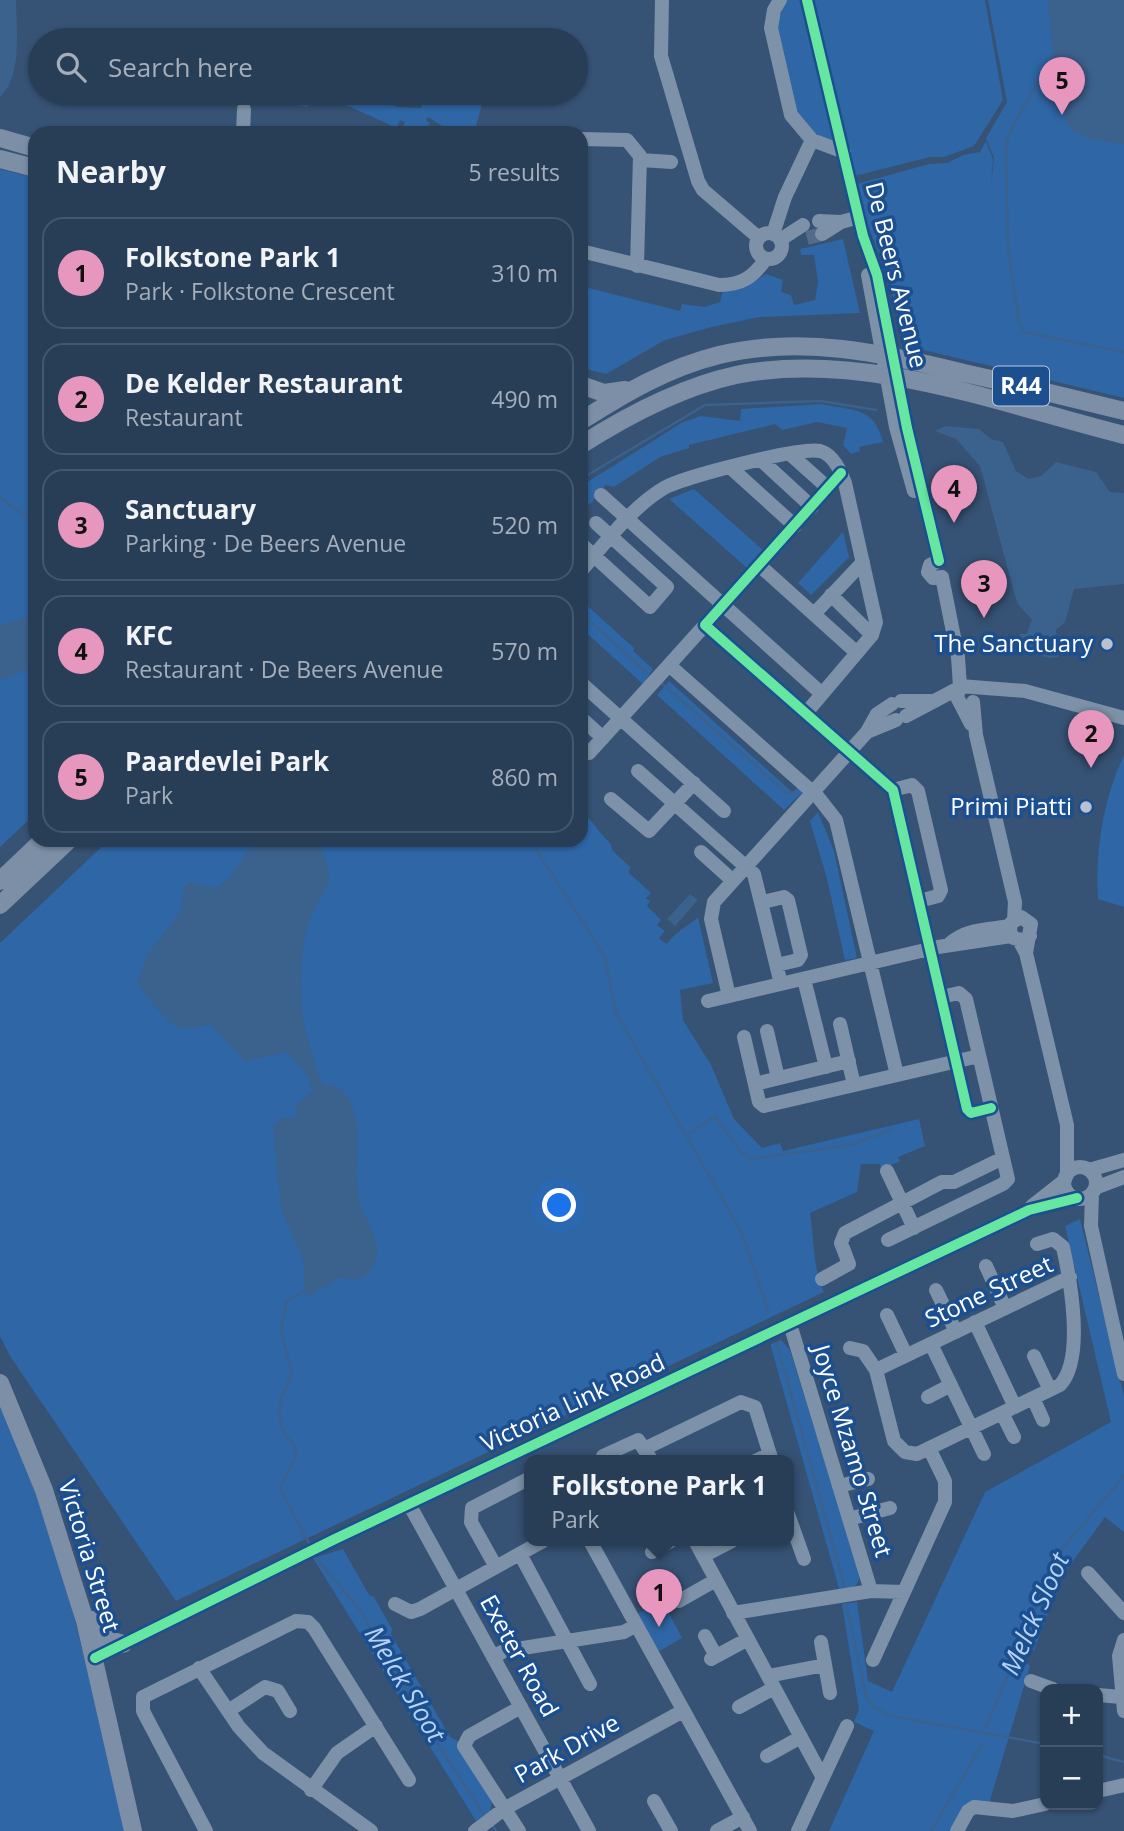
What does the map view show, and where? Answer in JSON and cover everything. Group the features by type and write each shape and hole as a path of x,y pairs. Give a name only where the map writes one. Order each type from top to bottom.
{"main road":[{"path":"0,138 28,146"},
{"path":"0,159 28,165"},
{"name":"R44","path":"588,412 629,389 685,365 751,349 808,346 887,355 1124,411"},
{"name":"R44","path":"592,439 653,405 693,388 733,376 802,368 893,378 1124,435"},
{"path":"588,388 604,393 629,389"},
{"path":"0,881 36,847"},
{"path":"0,905 62,847"},
{"name":"Victoria Street","path":"0,1383 44,1490 71,1576 95,1658 134,1831"},
{"path":"71,1576 80,1589 97,1632 108,1641 123,1644"}],"street":[{"path":"662,0 661,55 698,181 703,190 776,237"},
{"path":"780,0 774,10 771,28 791,115 812,140 844,152"},
{"name":"De Beers Avenue","path":"807,0 859,217 863,253 893,378 906,470 946,606 1015,902 1019,933 1067,1125 1087,1169"},
{"path":"243,126 244,109"},
{"path":"588,139 626,140 641,160 637,266"},
{"path":"588,253 725,285 753,276 766,259 774,258 780,253 776,237 785,197 812,140"},
{"path":"641,160 671,162"},
{"path":"820,227 859,217"},
{"path":"766,259 757,250 776,237 805,231"},
{"name":"De Beers Avenue","path":"893,378 903,399 936,570"},
{"path":"588,563 628,520 666,487 790,454 819,451 833,461 842,473 876,622 872,635 806,713"},
{"path":"790,454 828,488"},
{"path":"761,461 812,507"},
{"path":"731,468 795,526"},
{"path":"588,753 842,473"},
{"path":"601,495 822,694"},
{"path":"596,523 667,587"},
{"path":"588,550 650,607 684,569"},
{"path":"814,614 863,562"},
{"path":"759,565 857,653"},
{"path":"831,595 872,635"},
{"path":"705,625 893,790 968,1111 991,1108"},
{"path":"669,665 832,813 840,828 897,1075"},
{"path":"729,996 710,914 714,902 867,732 877,714 897,702 938,700 1000,686 1124,718"},
{"path":"588,689 724,811"},
{"path":"867,732 938,700"},
{"path":"588,724 603,738"},
{"path":"638,771 754,874 781,984"},
{"path":"611,799 649,831 694,783"},
{"path":"893,790 914,786 921,803 942,890 938,896 919,901"},
{"path":"701,852 732,880"},
{"path":"763,902 784,897 788,900 801,955 798,960 777,965"},
{"path":"708,1001 948,945 958,935 1019,933"},
{"path":"804,979 826,1067"},
{"path":"888,1240 1005,1183 1008,1179 965,997 960,993 941,997"},
{"path":"841,1024 854,1085"},
{"path":"767,1031 778,1078"},
{"path":"744,1037 759,1102 764,1106 979,1056"},
{"path":"755,1084 849,1061"},
{"name":"De Beers Avenue","path":"1066,1177 1067,1125"},
{"path":"822,1279 849,1264 841,1243 843,1235 890,1211 901,1201 942,1182 954,1182 1003,1158"},
{"path":"1124,1160 1087,1169 1074,1168 1066,1177 1066,1190 1075,1197 1091,1226 1124,1374"},
{"path":"1087,1169 1095,1178 1091,1226"},
{"path":"887,1171 914,1228"},
{"name":"Victoria Link Road","path":"1029,1210 1066,1177"},
{"path":"1075,1197 1084,1198 1124,1177"},
{"name":"Victoria Link Road","path":"95,1658 409,1504 1029,1210 1075,1197"},
{"path":"1037,1244 1050,1239 1060,1242 1070,1277"},
{"path":"986,1266 1005,1308"},
{"name":"Stone Street","path":"876,1370 1070,1277 1074,1312 1068,1365 1063,1382 1050,1390"},
{"path":"936,1290 956,1332"},
{"path":"887,1315 906,1355"},
{"path":"975,1322 1009,1410 1014,1437"},
{"name":"Joyce Mzamo Street","path":"790,1324 871,1591"},
{"path":"931,1344 984,1454"},
{"path":"850,1348 863,1351 876,1370 897,1446 914,1454 1050,1390 1034,1356"},
{"path":"928,1397 951,1385"},
{"path":"1033,1398 1043,1420"},
{"path":"610,1455 645,1450 741,1402 755,1408 770,1455"},
{"path":"873,1660 945,1502 945,1481 929,1448"},
{"path":"839,1486 868,1479"},
{"path":"496,1567 471,1522 472,1508 524,1481"},
{"name":"Exeter Road","path":"409,1504 589,1831"},
{"path":"849,1519 890,1508"},
{"path":"794,1529 804,1559"},
{"path":"395,1604 411,1612 534,1546"},
{"path":"593,1546 750,1831"},
{"path":"652,1552 662,1546"},
{"path":"698,1546 823,1778"},
{"path":"703,1556 722,1546"},
{"path":"520,1554 590,1684"},
{"path":"1088,1573 1124,1613"},
{"path":"679,1601 716,1580"},
{"path":"733,1613 871,1591 903,1592"},
{"path":"206,1831 142,1704 148,1692 296,1621 308,1622 409,1780"},
{"path":"493,1657 504,1651 624,1632 636,1625"},
{"path":"705,1636 713,1658 748,1639"},
{"path":"1103,1697 1122,1704 1119,1656 1124,1640"},
{"path":"821,1642 830,1693"},
{"path":"739,1707 771,1681 825,1665"},
{"path":"198,1668 228,1711 263,1753 371,1831"},
{"path":"1031,1681 1040,1684"},
{"path":"228,1711 265,1687 276,1689 290,1711"},
{"path":"519,1831 466,1751 465,1743 469,1736 521,1707"},
{"name":"Park Drive","path":"475,1831 504,1809 683,1711"},
{"path":"311,1790 337,1753 376,1726"},
{"path":"798,1831 847,1726"},
{"path":"767,1756 801,1737"},
{"path":"1103,1790 1124,1785"},
{"path":"654,1801 671,1831"},
{"path":"957,1831 968,1811 974,1807 1013,1811 1040,1805"},
{"path":"717,1831 743,1817"}],"shaded area":[{"path":"0,0 16,0 17,51 12,77 0,97"},
{"path":"786,0 801,0 834,142 832,143 800,125 775,29"},
{"path":"814,0 985,0 1003,100 974,146 944,157 930,157 855,176"},
{"path":"988,0 1124,0 1124,398 911,347 901,332 889,279 865,218 857,184 929,164 947,163 963,155 980,152 986,141 993,159 991,184 994,158 986,138 1007,102"},
{"path":"1048,0 1124,0 1124,144 1089,139 1069,129 1056,87"},
{"path":"346,105 421,108 422,105 482,105 476,126 442,126 428,117 428,126 404,126 405,122 400,120 398,126"},
{"path":"0,169 28,176 28,821 0,847"},
{"path":"843,239 860,313 759,317 665,340 606,374 588,370 588,288 680,311 682,304 705,307 720,302 723,290 751,284 766,274 783,280 781,292 791,295 794,305 815,300 818,282 814,255 801,255 800,249"},
{"path":"821,404 861,412 874,422 883,442 859,447 860,451 851,454 843,445 847,428 817,422 782,430 775,424 689,445 689,448 660,457 614,487 606,485 588,504 588,482 683,422 701,416 740,421 741,409"},
{"path":"945,426 979,429 991,439 1003,442 1016,471 1029,479 1041,476 1056,462 1096,472 1110,492 1124,493 1124,584 1074,589 1065,622 1056,630 1058,657 1049,658 1019,649 1020,634 1026,634 1032,620 1017,603 980,466 956,439 935,431"},
{"path":"694,489 763,550 748,569 669,499"},
{"path":"843,532 849,557 811,595 798,583"},
{"path":"588,606 653,669 643,684 588,634"},
{"path":"28,617 28,669 0,680 0,625"},
{"path":"669,681 792,792 798,788 803,792 784,810 657,695"},
{"path":"1124,755 1124,907 1098,899 1097,881 1102,825 1111,789"},
{"path":"818,812 834,851 857,958 845,960 827,879 810,821"},
{"path":"588,818 611,844 612,850 630,867 629,873 651,893 646,898 650,901 647,906 661,920 657,925 665,931 659,938 666,944 698,917 713,983 680,990 683,1020 711,1065 734,1119 762,1148 780,1143 783,1151 919,1119 925,1146 898,1157 900,1161 881,1170 880,1164 861,1164 857,1192 810,1213 816,1264 824,1292 176,1601 10,1356 0,1336 0,943 102,847 588,847"},
{"path":"253,847 321,847 329,873 328,882 307,926 301,968 302,1007 309,1045 323,1085 338,1086 354,1111 357,1124 358,1194 374,1234 377,1254 375,1263 362,1278 355,1280 339,1277 309,1297 304,1291 304,1263 281,1208 273,1127 279,1119 298,1117 295,1105 313,1091 309,1078 288,1052 245,1061 211,1024 178,1027 155,1006 137,981 148,954 181,911 184,888 190,882 215,888 228,880 248,850"},
{"path":"690,894 698,900 675,926 667,919"},
{"path":"1080,1219 1124,1396 1124,1532 1105,1517 1060,1579 1034,1651 1029,1649 1024,1660 1030,1666 988,1807 981,1806 955,1831 829,1831 874,1731 854,1722 859,1710 842,1604 857,1602 868,1681 892,1692 985,1492 1111,1422 1065,1226"},
{"path":"781,1340 790,1350 860,1574 856,1585 840,1592 771,1347 771,1344"},
{"path":"0,1396 53,1532 127,1831 0,1831"},
{"path":"343,1549 369,1595 374,1597 392,1629 391,1634 450,1737 460,1742 492,1801 490,1811 476,1821 313,1558"},
{"path":"662,1600 682,1638 656,1653 635,1615"}],"waterway":[{"path":"1053,57 1014,124 1006,144 1008,249 1019,322 1024,332 1124,352"},
{"path":"588,475 705,405 821,401 876,410"},
{"path":"0,497 28,519"},
{"path":"588,619 647,673"},
{"path":"660,682 786,792 797,793"},
{"path":"534,847 605,957 616,1013 741,1231 768,1309"},
{"path":"688,1134 715,1116 740,1151 751,1159 850,1145 891,1130"},
{"name":"Melck Sloot","path":"304,1291 286,1302 281,1331 292,1373 281,1400 279,1413 283,1430 294,1445 296,1453 280,1488 310,1545"},
{"path":"777,1343 845,1589"},
{"name":"Melck Sloot","path":"986,1727 1060,1551 1124,1476"},
{"name":"Melck Sloot","path":"317,1559 360,1610 439,1746 484,1815"},
{"path":"846,1604 866,1696 873,1707 891,1716 1040,1743"},
{"name":"Melck Sloot","path":"931,1831 982,1745"},
{"path":"1103,1756 1124,1762"},
{"name":"Melck Sloot","path":"493,1826 496,1831"}],"tunnel":[{"path":"807,238 822,234"}],"cycle path":[{"path":"807,0 863,236 877,275 907,428 939,561"},
{"path":"841,473 705,625 893,790 967,1109 971,1113 991,1108"},
{"path":"95,1658 335,1539 1029,1210 1077,1198"}],"place":[{"name":"Paardevlei Park","path":"1062,115"},
{"name":"KFC","path":"954,523"},
{"name":"Sanctuary","path":"984,618"},
{"name":"The Sanctuary","path":"1107,644"},
{"name":"De Kelder Restaurant","path":"1091,768"},
{"name":"Primi Piatti","path":"1086,807"},
{"name":"Folkstone Park 1","path":"659,1627"}]}
